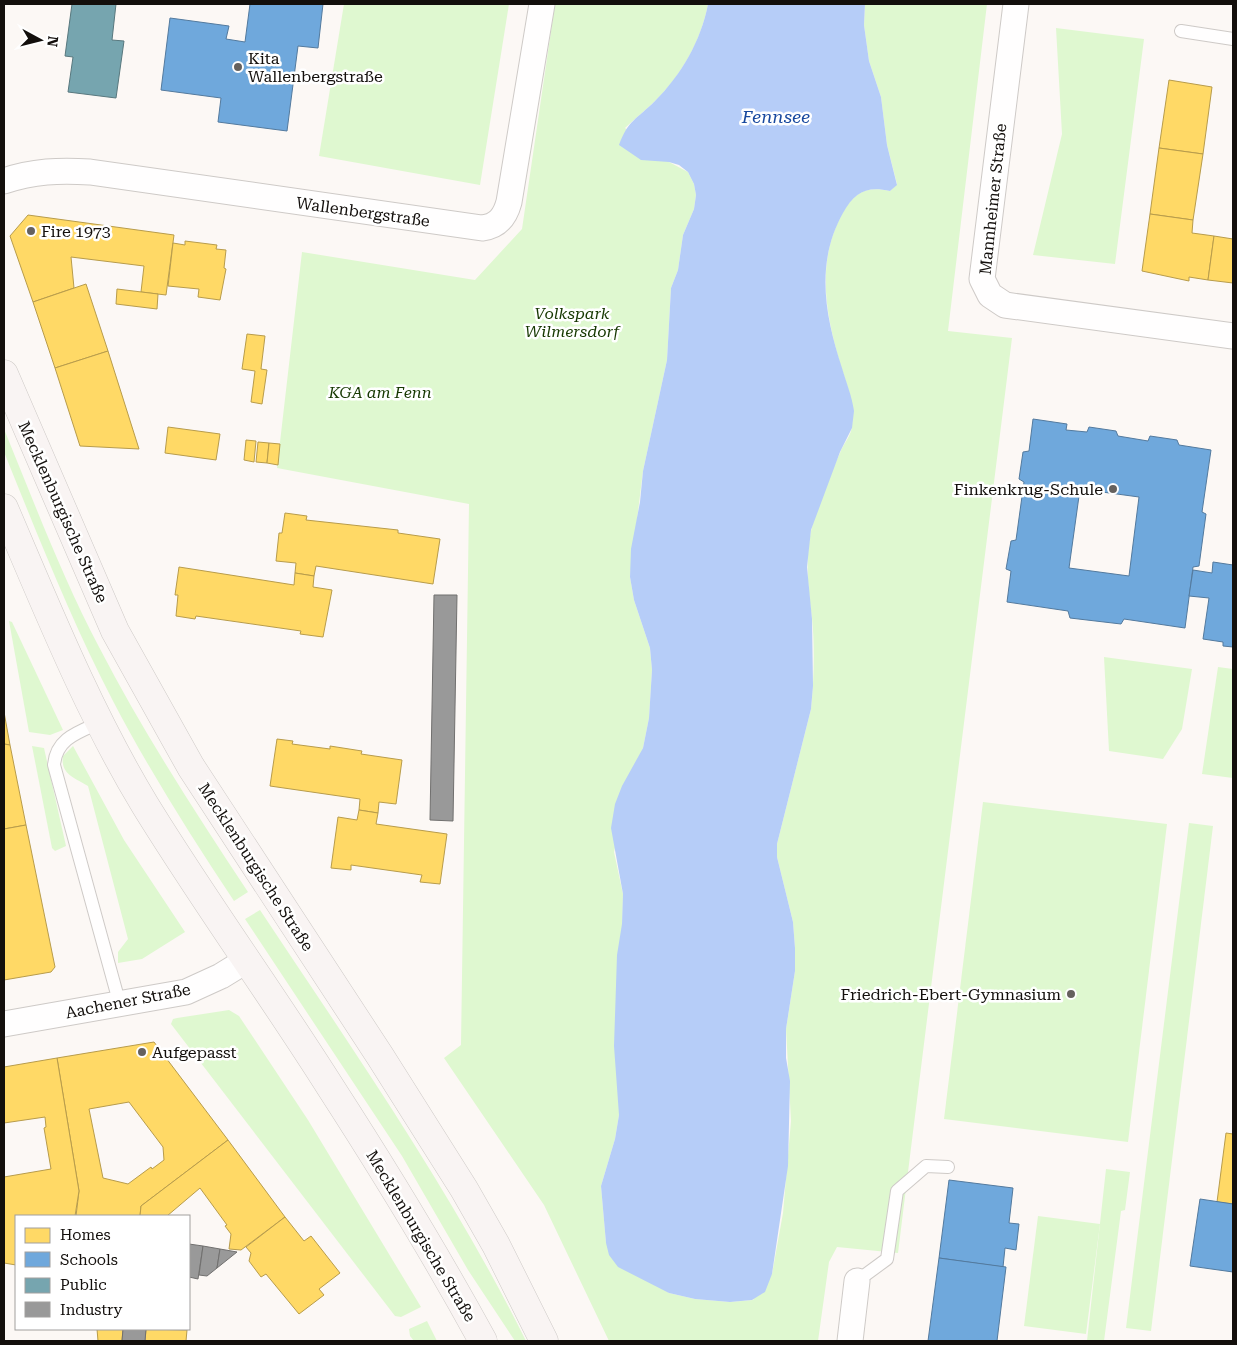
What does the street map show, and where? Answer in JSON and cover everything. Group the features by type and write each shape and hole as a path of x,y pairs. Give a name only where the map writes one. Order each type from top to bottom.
{"main road":[{"name":"Mecklenburgische Straße","path":"4,374 115,631 191,767 380,1056 464,1189 496,1245 544,1341"},
{"name":"Mecklenburgische Straße","path":"4,508 69,659 144,802 332,1088 456,1291 483,1341"}],"street":[{"name":"Wallenbergstraße","path":"4,181 21,175 57,170 90,172 482,228 493,226 506,213 509,202 542,4"},
{"name":"Mannheimer Straße","path":"1016,4 982,279 990,295 1005,305 1233,336"},
{"name":"Aachener Straße","path":"4,1024 186,992 221,976 247,960"},
{"path":"850,1341 857,1281"}],"lane":[{"path":"1181,32 1233,38"},
{"path":"101,722 63,742 55,752 54,765 120,1005"},
{"path":"857,1281 887,1258 897,1191 926,1166 948,1167"}],"green space":[{"path":"344,4 509,4 480,185 319,156"},
{"name":"Volkspark Wilmersdorf","path":"555,4 708,4 695,44 673,81 651,105 625,128 669,162 688,172 694,184 696,195 694,209 683,235 678,270 671,288 667,360 643,471 630,577 634,600 650,648 652,670 649,718 643,748 634,767 614,852 623,894 619,1115 615,1139 601,1186 606,1243 669,1293 695,1299 730,1302 753,1300 772,1274 783,1213 791,1121 786,1029 795,971 795,948 793,922 777,857 777,844 811,709 814,640 808,585 809,542 816,512 841,450 851,432 852,425 850,395 831,328 826,289 826,270 834,231 847,205 862,192 874,189 890,191 897,184 887,145 881,97 869,61 864,25 865,4 987,4 948,331 1012,338 898,1253 837,1247 829,1262 818,1341 609,1341 544,1205 444,1058 461,1045 469,504 277,468 302,252 475,280 522,229"},
{"path":"1056,28 1144,39 1115,264 1033,255 1062,134"},
{"path":"4,429 37,512 99,647 189,802 248,892 234,901 186,827 127,727 83,640 55,578 4,452"},
{"path":"9,621 12,622 63,730 50,735 29,732"},
{"path":"1104,657 1192,669 1182,729 1163,759 1109,751"},
{"path":"1218,667 1233,669 1233,778 1202,774"},
{"path":"32,746 44,748 66,846 55,851 52,848"},
{"path":"73,746 124,840 185,932 142,959 118,963 118,952 128,939 88,786 70,775 64,767 63,756"},
{"path":"983,802 1167,824 1128,1142 944,1119"},
{"path":"1189,823 1213,826 1151,1331 1126,1328"},
{"path":"260,910 400,1121 466,1230 526,1341 515,1341 468,1270 402,1156 245,919"},
{"path":"229,1010 239,1016 308,1120 421,1307 401,1317 395,1316 171,1024 173,1019 177,1018"},
{"path":"1106,1169 1130,1172 1125,1210 1121,1211 1104,1341 1087,1341"},
{"path":"1038,1216 1100,1224 1086,1334 1024,1326"},
{"path":"427,1321 437,1341 414,1341 410,1336 409,1329"}],"water":[{"name":"Fennsee","path":"708,4 865,4 864,25 869,61 881,97 887,145 897,185 890,191 874,189 862,192 852,200 834,232 826,270 827,309 854,411 852,428 840,452 811,530 807,567 812,619 813,686 811,709 777,844 777,857 793,922 795,948 795,971 786,1029 786,1058 790,1081 788,1166 772,1274 765,1292 752,1300 730,1302 695,1299 669,1293 618,1267 609,1255 606,1243 601,1186 615,1139 619,1115 614,1046 617,955 622,924 623,894 611,828 615,804 622,786 643,748 649,718 652,670 650,648 634,600 630,577 631,549 640,502 643,471 667,360 671,288 678,270 683,235 694,209 696,195 694,184 688,172 679,165 669,162 641,160 619,145 626,130 664,91 689,57 705,18"}],"building: Homes":[{"path":"1169,80 1212,87 1203,154 1159,148"},
{"path":"1159,148 1203,154 1193,220 1150,214"},
{"path":"1150,214 1193,220 1192,233 1214,236 1208,280 1189,277 1189,281 1142,271"},
{"path":"28,215 174,235 166,295 141,292 144,266 71,257 74,288 33,302 10,236"},
{"path":"1214,236 1233,239 1233,283 1208,280"},
{"path":"185,241 217,245 216,249 226,250 224,268 226,269 220,300 198,297 199,289 168,286 173,243 185,245"},
{"path":"86,284 108,351 55,368 33,302"},
{"path":"117,289 158,294 157,309 116,304"},
{"path":"247,334 265,336 261,369 267,370 262,404 251,402 255,371 242,369"},
{"path":"108,351 139,449 80,446 55,368"},
{"path":"168,427 220,434 216,460 165,453"},
{"path":"246,440 256,441 254,462 244,460"},
{"path":"258,442 269,443 267,463 256,462"},
{"path":"269,443 280,444 278,465 267,463"},
{"path":"285,513 307,516 306,520 398,530 398,533 440,539 433,584 316,566 314,576 295,573 296,563 276,561 279,533 282,533"},
{"path":"179,567 294,585 295,573 314,576 313,587 332,590 323,637 300,634 301,631 196,616 195,619 176,616 178,595 175,595"},
{"path":"4,712 10,745 4,744"},
{"path":"277,739 293,741 292,744 330,749 330,746 362,751 361,754 402,760 396,804 379,802 378,813 359,810 360,799 270,786"},
{"path":"4,744 10,745 26,825 4,829"},
{"path":"359,810 378,813 376,824 447,834 440,884 420,882 422,875 351,865 351,870 331,868 338,817 357,820"},
{"path":"26,825 55,967 51,972 4,980 4,829"},
{"path":"154,1042 228,1140 141,1206 140,1215 76,1215 79,1191 57,1058","holes":["129,1102 163,1147 164,1160 128,1184 103,1178 89,1109"]},
{"path":"57,1058 79,1191 75,1215 15,1215 15,1265 4,1263 4,1177 51,1169 44,1128 46,1127 45,1117 4,1123 4,1067"},
{"path":"1226,1133 1233,1134 1233,1204 1217,1202"},
{"path":"228,1140 285,1217 241,1250 229,1249 231,1234 225,1226 227,1225 200,1188 168,1215 140,1215 141,1206"},
{"path":"285,1217 304,1241 311,1236 340,1273 319,1289 324,1295 299,1314 266,1274 261,1277 249,1261 251,1253 246,1247"},
{"path":"97,1330 123,1330 122,1341 98,1341"},
{"path":"146,1330 187,1330 186,1341 145,1341"}],"building: Schools":[{"path":"250,4 323,4 318,48 298,46 287,131 218,122 221,98 161,90 170,18 229,26 226,39 245,42"},
{"path":"1033,419 1067,424 1066,430 1087,432 1089,427 1116,431 1118,436 1148,441 1150,436 1177,440 1179,445 1211,450 1202,512 1206,514 1199,566 1193,567 1185,628 1124,619 1121,624 1070,618 1068,611 1007,602 1011,571 1006,569 1011,541 1016,540 1024,482 1019,479 1023,452 1029,451","holes":["1080,489 1139,497 1129,576 1069,568"]},
{"path":"1213,562 1233,565 1233,647 1223,646 1223,642 1203,639 1209,598 1189,596 1193,570 1212,573"},
{"path":"949,1180 1013,1188 1009,1223 1019,1224 1016,1250 1005,1248 1003,1267 939,1258"},
{"path":"1200,1199 1233,1204 1233,1272 1190,1266"},
{"path":"939,1258 1006,1267 997,1341 928,1341"}],"building: Public":[{"path":"72,4 116,4 112,40 124,41 116,98 68,92 73,57 65,56"}],"building: Industry":[{"path":"434,595 457,595 453,821 430,820"},
{"path":"190,1244 203,1246 198,1279 190,1277"},
{"path":"203,1246 220,1249 217,1268 207,1276 199,1275"},
{"path":"220,1249 237,1252 217,1268"},
{"path":"123,1330 146,1330 145,1341 122,1341"}],"place":[{"name":"Kita Wallenbergstraße","path":"238,67"},
{"name":"Fire 1973","path":"31,231"},
{"name":"Finkenkrug-Schule","path":"1113,489"},
{"name":"Friedrich-Ebert-Gymnasium","path":"1071,994"},
{"name":"Aufgepasst","path":"142,1052"}],"park label":[{"name":"KGA am Fenn","path":"380,392"}]}
